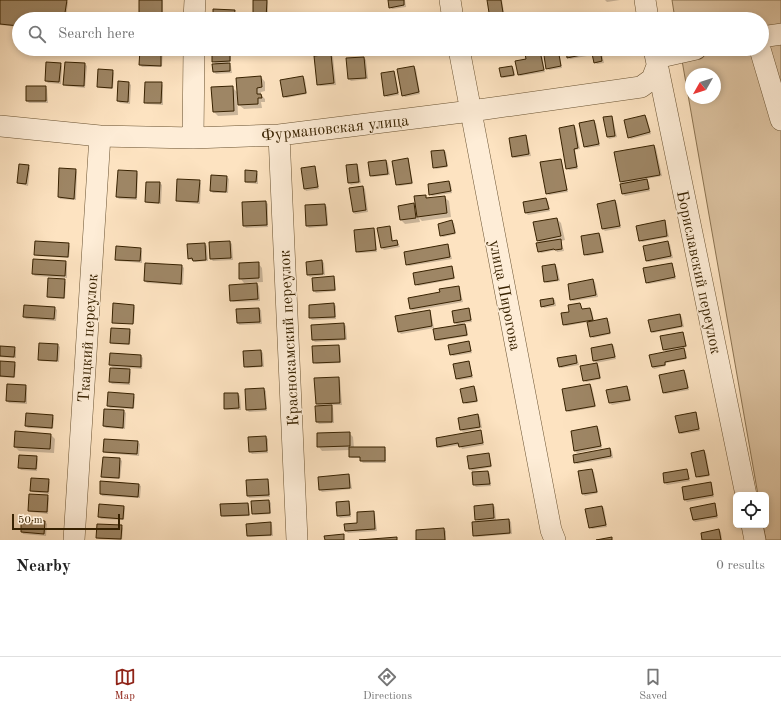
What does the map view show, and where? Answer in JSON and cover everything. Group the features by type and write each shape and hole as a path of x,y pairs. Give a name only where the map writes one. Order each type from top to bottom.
{"street":[{"path":"194,12 195,0"},
{"path":"450,0 452,12"},
{"path":"645,0 647,12"},
{"path":"769,36 781,34"},
{"path":"193,138 194,56"},
{"name":"улица Пирогова","path":"460,56 551,530 555,540"},
{"path":"762,56 781,120"},
{"name":"Фурмановская улица","path":"0,126 100,136 193,138 279,135 471,111 641,87 652,79 656,58"},
{"name":"Бориславский переулок","path":"656,58 745,492"},
{"name":"Краснокамский переулок","path":"279,135 297,540"},
{"name":"Ткацкий переулок","path":"74,540 100,136"},
{"path":"753,528 755,540"}],"shaded area":[{"path":"672,0 781,0 781,540 766,540 764,528 769,528 769,492 757,492 690,104 721,104 721,68 685,68 685,78 681,56 769,56 769,12 674,12"}],"building":[{"path":"0,0 67,0 65,12 12,12 12,25 0,24"},
{"path":"139,0 162,0 162,12 139,12"},
{"path":"253,0 267,0 266,12 253,12"},
{"path":"388,0 404,0 404,5 389,8"},
{"path":"487,0 501,0 503,12 489,12"},
{"path":"213,9 235,10 235,12 213,12"},
{"path":"140,56 161,56 161,66 139,65"},
{"path":"212,56 230,56 230,61 212,62"},
{"path":"314,56 331,56 334,83 317,85"},
{"path":"525,56 541,56 544,70 518,75 515,61 526,59"},
{"path":"544,56 559,56 561,66 546,69"},
{"path":"592,56 601,56 602,61 594,63"},
{"path":"364,57 366,78 348,79 346,58"},
{"path":"46,62 61,63 59,82 45,81"},
{"path":"65,62 85,63 84,86 63,85"},
{"path":"230,63 230,71 213,72 212,64"},
{"path":"414,66 419,92 402,96 397,69"},
{"path":"512,66 514,75 501,77 499,68"},
{"path":"98,69 113,70 112,88 97,87"},
{"path":"394,71 398,93 384,96 381,73"},
{"path":"261,76 262,87 257,88 257,94 261,94 262,98 258,98 258,104 238,105 236,78"},
{"path":"303,76 306,93 283,97 280,80"},
{"path":"118,81 129,82 128,102 117,101"},
{"path":"145,82 162,82 161,103 144,103"},
{"path":"26,86 46,86 46,101 26,101"},
{"path":"233,86 234,111 213,112 211,87"},
{"path":"645,115 650,132 628,138 624,120"},
{"path":"612,116 615,136 607,137 603,117"},
{"path":"594,120 599,144 584,147 579,123"},
{"path":"574,125 578,148 574,149 577,167 566,169 559,128"},
{"path":"526,135 529,154 512,157 509,138"},
{"path":"654,145 660,175 620,182 614,152"},
{"path":"444,150 447,166 433,168 431,151"},
{"path":"408,158 412,183 396,185 392,161"},
{"path":"561,159 567,190 546,194 540,162"},
{"path":"386,160 388,174 370,176 368,162"},
{"path":"19,164 29,165 26,184 17,183"},
{"path":"357,164 359,182 348,183 346,165"},
{"path":"315,166 318,187 304,189 301,168"},
{"path":"59,168 76,169 74,199 58,197"},
{"path":"118,170 137,171 136,198 116,197"},
{"path":"245,170 257,171 256,182 245,182"},
{"path":"211,175 227,176 226,192 210,191"},
{"path":"177,179 200,180 198,202 176,201"},
{"path":"647,179 649,189 622,194 620,184"},
{"path":"449,181 451,191 429,195 428,184"},
{"path":"146,182 160,182 159,203 145,202"},
{"path":"363,186 366,210 353,212 349,188"},
{"path":"426,195 426,198 445,196 447,213 417,217 414,196"},
{"path":"546,198 549,209 525,213 523,202"},
{"path":"615,200 620,226 602,229 597,204"},
{"path":"266,201 267,225 243,226 242,202"},
{"path":"414,203 416,218 400,220 398,206"},
{"path":"325,204 327,225 306,226 305,205"},
{"path":"557,218 561,236 537,241 533,222"},
{"path":"452,220 455,233 440,236 438,224"},
{"path":"665,220 667,236 639,241 636,226"},
{"path":"390,226 392,241 397,240 398,245 381,248 377,228"},
{"path":"374,228 376,250 356,252 354,230"},
{"path":"599,233 603,252 584,255 581,236"},
{"path":"561,239 562,249 538,252 536,243"},
{"path":"35,241 69,243 68,257 34,255"},
{"path":"230,241 231,258 210,259 209,242"},
{"path":"668,241 671,256 646,261 643,246"},
{"path":"205,243 206,260 193,261 192,258 188,259 187,244"},
{"path":"448,244 450,257 406,265 404,252"},
{"path":"116,246 141,248 140,261 115,260"},
{"path":"33,259 66,261 65,276 32,274"},
{"path":"322,260 323,274 307,275 306,262"},
{"path":"259,262 259,278 239,279 239,263"},
{"path":"145,263 182,265 181,284 144,281"},
{"path":"672,263 675,277 646,283 643,268"},
{"path":"555,264 558,280 544,282 542,266"},
{"path":"452,266 454,278 415,285 413,273"},
{"path":"334,276 335,290 313,291 312,278"},
{"path":"48,278 65,279 64,298 47,297"},
{"path":"593,279 596,295 570,300 568,284"},
{"path":"257,283 258,299 230,301 229,285"},
{"path":"459,286 461,300 410,309 408,298 440,292 439,289"},
{"path":"553,298 554,304 541,307 540,300"},
{"path":"113,303 134,305 133,324 112,323"},
{"path":"334,303 335,317 309,318 309,305"},
{"path":"580,303 582,309 590,308 593,320 563,325 561,313 569,312 568,305"},
{"path":"24,305 55,307 54,319 23,317"},
{"path":"259,308 260,322 237,323 236,309"},
{"path":"469,308 471,320 454,323 452,311"},
{"path":"430,310 432,326 398,332 395,316"},
{"path":"680,314 682,326 651,332 648,320"},
{"path":"607,318 610,333 590,337 587,322"},
{"path":"344,323 345,339 312,340 311,325"},
{"path":"465,324 467,335 435,340 433,329"},
{"path":"111,328 130,329 129,344 110,343"},
{"path":"683,332 686,346 663,350 660,336"},
{"path":"469,341 471,351 450,355 448,345"},
{"path":"39,343 58,344 57,361 38,360"},
{"path":"612,344 615,357 593,361 591,348"},
{"path":"339,345 340,362 313,363 312,346"},
{"path":"0,346 15,347 14,357 0,356"},
{"path":"684,348 686,358 665,362 665,365 652,367 649,355"},
{"path":"261,350 262,366 244,367 243,351"},
{"path":"110,353 141,355 141,367 109,365"},
{"path":"576,355 577,363 559,367 557,358"},
{"path":"0,361 15,362 14,377 0,376"},
{"path":"469,361 472,376 456,379 453,364"},
{"path":"597,363 600,378 583,381 580,366"},
{"path":"110,368 130,369 129,383 109,382"},
{"path":"684,370 688,388 663,393 659,375"},
{"path":"339,377 340,403 316,404 314,378"},
{"path":"7,384 26,385 25,402 6,401"},
{"path":"590,384 595,406 566,411 562,389"},
{"path":"474,386 477,401 463,403 460,389"},
{"path":"627,386 630,400 609,403 606,390"},
{"path":"264,388 266,409 246,410 245,389"},
{"path":"108,392 134,394 133,408 107,406"},
{"path":"224,393 238,393 239,408 224,409"},
{"path":"332,405 332,422 316,422 315,406"},
{"path":"104,409 124,410 123,428 103,426"},
{"path":"696,412 699,429 679,433 675,416"},
{"path":"26,413 53,415 52,428 25,426"},
{"path":"478,414 480,427 460,430 458,418"},
{"path":"597,426 601,446 574,451 571,431"},
{"path":"481,430 483,443 459,447 458,443 437,447 436,438"},
{"path":"15,431 51,434 50,449 14,447"},
{"path":"350,432 350,446 317,447 317,433"},
{"path":"266,436 267,451 249,452 248,437"},
{"path":"104,439 138,441 137,454 103,452"},
{"path":"349,447 385,447 385,461 360,461 360,457 349,457"},
{"path":"610,448 611,456 574,463 573,455"},
{"path":"704,450 709,475 696,477 691,453"},
{"path":"489,453 491,466 469,469 467,456"},
{"path":"19,455 37,456 36,469 18,468"},
{"path":"103,457 120,458 119,478 101,477"},
{"path":"592,469 597,492 582,494 578,471"},
{"path":"687,469 689,479 664,483 663,473"},
{"path":"488,471 490,484 473,485 472,472"},
{"path":"349,474 350,488 319,490 318,477"},
{"path":"31,478 49,479 48,492 30,491"},
{"path":"268,479 269,495 247,496 246,480"},
{"path":"100,481 139,484 138,497 100,494"},
{"path":"711,482 713,495 684,500 682,487"},
{"path":"29,494 48,495 47,512 28,511"},
{"path":"269,500 270,513 252,514 251,501"},
{"path":"349,501 350,515 337,516 336,502"},
{"path":"248,503 249,515 221,516 220,504"},
{"path":"715,503 717,516 693,520 690,508"},
{"path":"99,504 124,506 123,519 98,517"},
{"path":"493,504 494,518 475,520 474,506"},
{"path":"602,506 606,525 589,528 585,509"},
{"path":"374,511 375,529 345,531 344,524 357,523 357,512"},
{"path":"509,519 510,533 473,536 472,522"},
{"path":"21,520 45,521 44,534 21,532"},
{"path":"271,522 271,535 247,536 246,524"},
{"path":"97,524 122,525 121,539 96,538"},
{"path":"444,528 445,540 416,540 416,530"},
{"path":"719,529 721,540 702,540 701,533"},
{"path":"344,534 344,540 325,540 324,536"},
{"path":"397,537 397,540 359,540"},
{"path":"612,537 612,540 596,540"}]}
